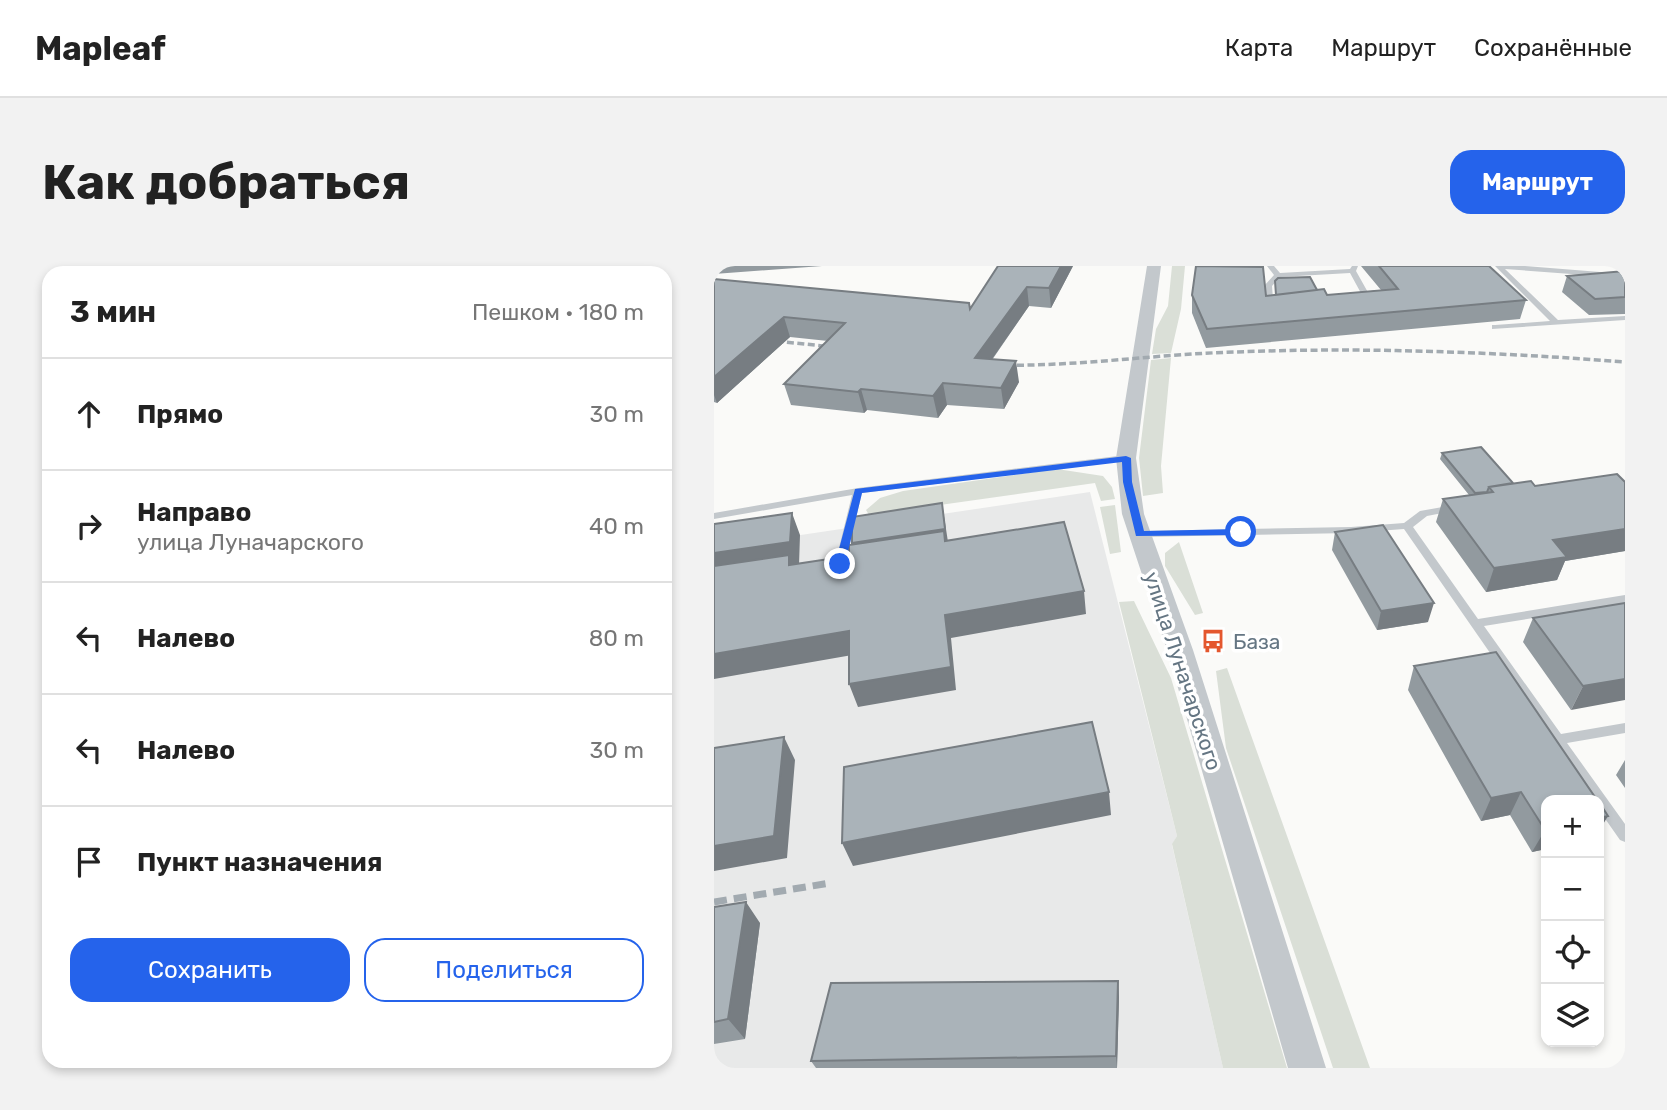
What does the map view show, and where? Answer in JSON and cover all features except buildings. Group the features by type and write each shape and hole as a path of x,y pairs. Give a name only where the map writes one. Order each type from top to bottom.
{"street":[{"name":"улица Луначарского","path":"1154,266 1132,406 1126,458 1127,482 1140,534 1180,650 1307,1068"}],"lane":[{"path":"1270,266 1278,275"},
{"path":"1499,266 1625,276"},
{"path":"1499,266 1556,324"},
{"path":"1281,309 1269,311 1268,286 1278,275 1354,269 1366,296 1341,300"},
{"path":"1495,327 1625,318"},
{"path":"714,516 858,491 1126,458"},
{"path":"840,564 858,491"},
{"path":"1140,534 1351,530 1407,526 1424,513 1464,507"},
{"path":"1407,526 1625,836"},
{"path":"827,566 853,562"},
{"path":"1477,623 1625,599"},
{"path":"1558,740 1625,728"}],"shaded area":[{"path":"1172,266 1185,266 1181,309 1171,353 1152,354 1156,329 1168,306"},
{"path":"1171,358 1161,466 1163,493 1143,496 1139,458 1151,360"},
{"path":"1057,469 1103,476 1112,487 1115,499 1101,501 1095,483 869,515 866,510 880,498 903,491"},
{"path":"1090,492 1177,836 1172,845 1223,1068 714,1068 714,548"},
{"path":"1115,505 1121,552 1110,554 1100,507"},
{"path":"1179,542 1203,613 1195,615 1165,566 1165,553"},
{"path":"1134,601 1171,678 1287,1068 1223,1068 1172,844 1177,836 1119,602"},
{"path":"1227,668 1370,1068 1333,1068 1226,748 1216,671"}],"railway":[{"path":"766,340 843,348"},
{"path":"996,365 1056,364 1206,353 1333,350 1479,353 1625,362"},
{"path":"714,902 830,883"}],"place":[{"name":"База","path":"1213,641"}],"route":[{"path":"840,564 858,491 1126,458 1127,482 1140,534 1241,532"}]}
